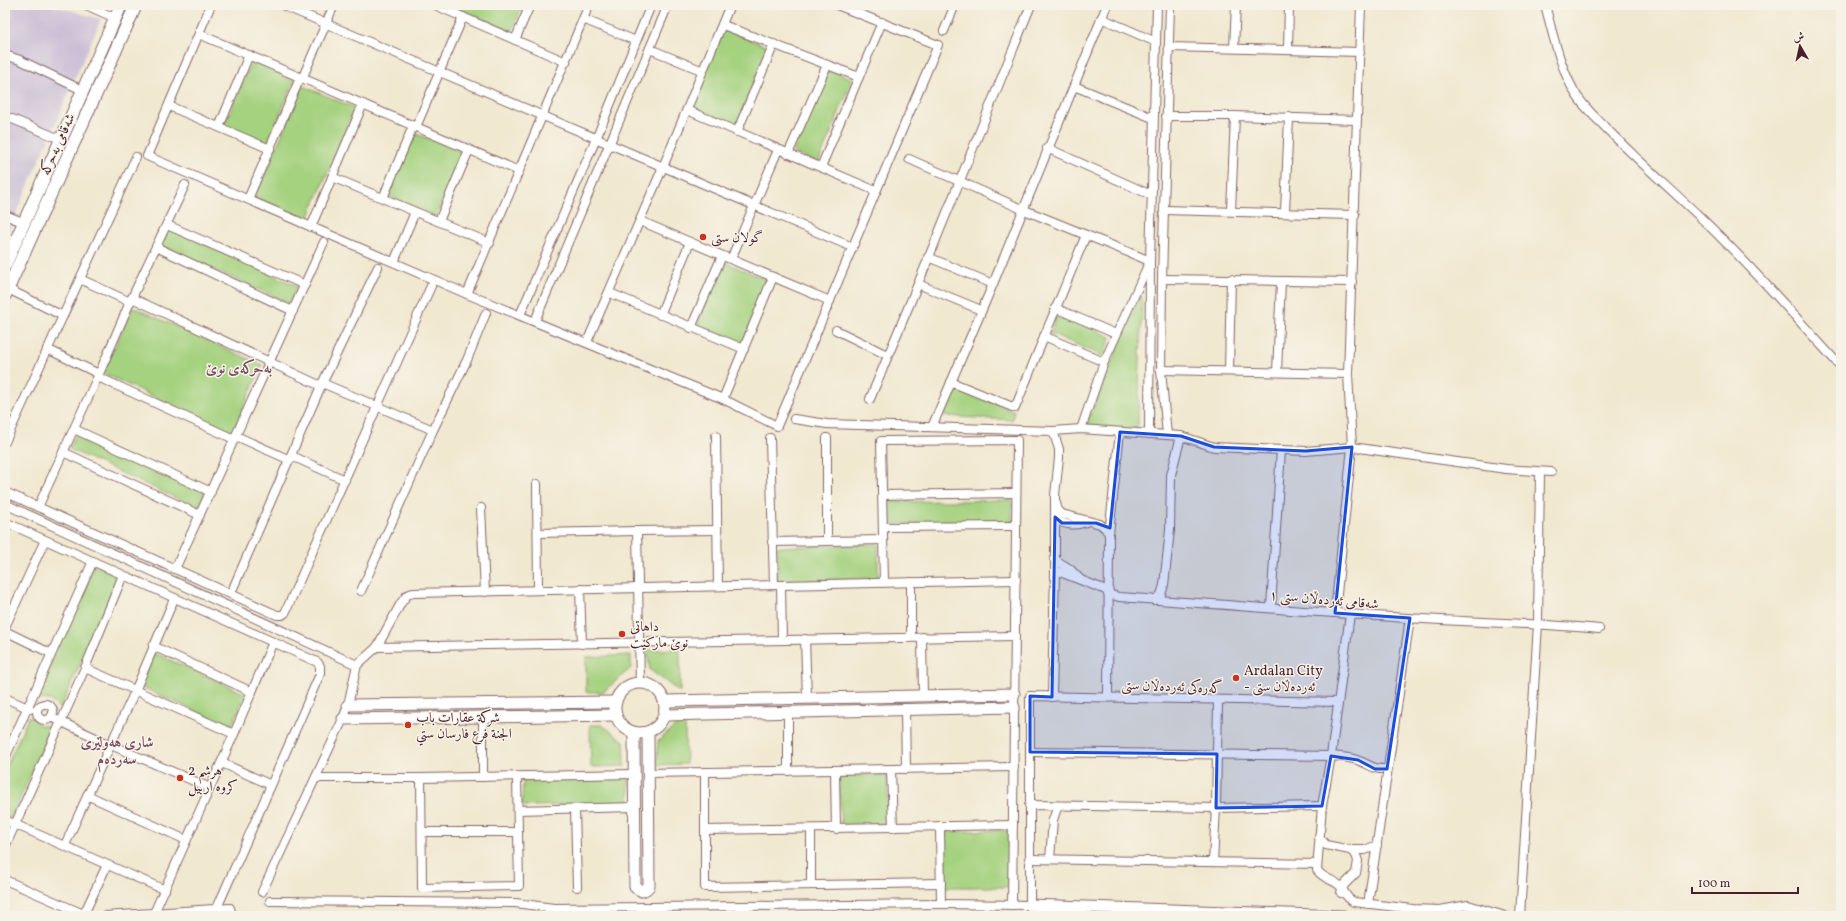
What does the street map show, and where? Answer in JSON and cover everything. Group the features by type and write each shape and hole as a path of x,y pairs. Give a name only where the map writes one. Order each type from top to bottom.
{"main road":[{"name":"شەقامی بەحرکە","path":"5,265 25,223 58,143 121,5"},
{"name":"شەقامی بەحرکە","path":"6,292 136,5"},
{"path":"58,143 70,153"},
{"path":"47,170 59,175"}],"street":[{"path":"86,5 115,18"},
{"path":"211,5 147,156 467,294 723,399 777,426 938,45 837,5"},
{"path":"282,5 439,73 852,247"},
{"path":"248,199 334,5"},
{"path":"435,5 448,8 463,17 566,62"},
{"path":"515,40 530,5"},
{"path":"467,294 490,243 589,5"},
{"path":"520,315 596,139 651,5"},
{"path":"535,321 668,5"},
{"path":"587,342 610,293 730,5"},
{"path":"944,31 955,5"},
{"path":"870,399 1031,5"},
{"path":"932,427 993,284 1022,209 1107,5"},
{"path":"1149,434 1151,195 1157,5"},
{"path":"1167,435 1161,370 1165,151 1170,5"},
{"path":"1234,48 1236,5"},
{"path":"1288,50 1289,5"},
{"path":"1335,613 1352,447 1348,374 1355,215 1356,120 1361,5"},
{"path":"1546,5 1558,55 1565,73 1574,92 1587,108 1617,140 1760,277 1841,367"},
{"path":"383,198 463,17"},
{"path":"1101,18 1156,42"},
{"path":"584,19 636,41"},
{"path":"821,167 882,22"},
{"path":"723,24 860,77"},
{"path":"199,34 301,79 520,171"},
{"path":"738,132 774,44"},
{"path":"1169,47 1360,52"},
{"path":"650,49 703,71"},
{"path":"219,127 249,55"},
{"path":"6,58 20,60 82,90"},
{"path":"788,154 827,65"},
{"path":"1074,86 1153,118"},
{"path":"310,227 363,104"},
{"path":"169,106 270,149"},
{"path":"687,110 778,150 876,190"},
{"path":"5,116 58,143"},
{"path":"1166,116 1289,117 1356,120"},
{"path":"1231,211 1235,116"},
{"path":"1285,212 1289,117"},
{"path":"1047,148 1151,195"},
{"path":"439,221 469,150"},
{"path":"730,259 778,150"},
{"path":"1152,150 1165,151"},
{"path":"5,442 136,157"},
{"path":"908,159 959,180 1022,209 1150,261"},
{"path":"332,177 490,243"},
{"path":"38,507 99,376 131,300 167,225 184,185"},
{"path":"1164,210 1355,215"},
{"path":"394,262 415,212"},
{"path":"5,214 25,223"},
{"path":"640,221 830,301"},
{"path":"167,225 305,285"},
{"path":"951,382 1015,408 1086,235"},
{"path":"176,569 324,242"},
{"path":"660,315 690,242"},
{"path":"156,247 293,311"},
{"path":"691,328 722,256"},
{"path":"928,257 993,284"},
{"path":"1081,429 1104,362 1150,261"},
{"path":"231,593 322,385 378,267"},
{"path":"723,399 774,277"},
{"path":"80,279 131,300 322,385 377,406 433,430"},
{"path":"1162,279 1352,282"},
{"path":"1229,371 1231,279"},
{"path":"1277,372 1281,281"},
{"path":"918,284 981,310"},
{"path":"5,492 277,615 282,615 285,613 431,286"},
{"path":"6,292 63,316"},
{"path":"610,293 744,349"},
{"path":"1055,308 1116,334"},
{"path":"361,591 433,430 467,360 486,313"},
{"path":"836,330 887,355"},
{"path":"1044,336 1104,362"},
{"path":"47,349 99,376 235,437 345,480"},
{"path":"1161,370 1348,374"},
{"path":"794,419 827,424 1053,431 1081,429 1181,436 1214,447 1306,452 1352,447 1506,469 1551,472"},
{"path":"74,429 211,492"},
{"path":"1052,697 1055,500 1056,477 1059,468 1059,449 1053,431"},
{"path":"1108,697 1109,534 1120,432"},
{"path":"716,436 718,586"},
{"path":"1154,600 1161,595 1164,585 1170,530 1171,475 1181,436"},
{"path":"770,438 772,542 782,640"},
{"path":"827,438 827,541"},
{"path":"884,582 881,441 1017,440 1012,905"},
{"path":"1271,607 1281,450"},
{"path":"63,452 200,515"},
{"path":"1520,916 1538,624 1540,472"},
{"path":"536,484 538,590"},
{"path":"882,495 1016,493"},
{"path":"1055,500 1058,510 1062,514 1087,522 1100,524 1106,528 1109,534"},
{"path":"5,504 357,665"},
{"path":"481,508 485,592"},
{"path":"1055,517 1059,522 1070,524 1087,522"},
{"path":"5,522 317,662 321,670 217,908"},
{"path":"883,527 1016,526"},
{"path":"538,532 717,530"},
{"path":"637,531 640,683"},
{"path":"5,628 45,540"},
{"path":"772,542 883,540"},
{"path":"1054,559 1070,569 1082,581"},
{"path":"5,756 50,653 93,561"},
{"name":"شەقامی ئەردەڵان ستی ١","path":"1055,570 1106,590 1108,594 1119,597 1410,618 1538,624 1599,629"},
{"path":"5,847 85,668 123,576"},
{"path":"262,892 343,719 348,705 357,665 377,647 407,595 413,593 1016,580"},
{"path":"911,582 911,637"},
{"path":"580,589 582,644"},
{"path":"65,845 135,691 174,598"},
{"path":"1350,614 1331,756 1322,806 1317,870 1321,876 1340,886 1347,899 1354,902 1413,909 1440,910 1468,905 1505,916"},
{"path":"1368,904 1410,618"},
{"path":"5,631 50,653"},
{"path":"377,647 1015,636"},
{"path":"922,637 923,695"},
{"path":"805,640 806,698"},
{"path":"154,913 222,763 273,642"},
{"path":"153,646 252,692"},
{"path":"85,668 234,734"},
{"path":"640,683 652,686 658,690 665,701 665,715 661,724 648,732 634,733 621,724 616,715 616,702 622,691 633,684 640,683"},
{"path":"665,701 1014,694"},
{"name":"گەرەکی ئەردەڵان ستی","path":"1030,752 1030,696 1338,702"},
{"path":"5,698 36,711"},
{"path":"1213,862 1216,808 1218,700"},
{"path":"348,705 616,702"},
{"path":"40,705 48,705 53,711 51,717 47,720 41,720 37,716 36,711 40,705"},
{"path":"665,715 1014,707"},
{"path":"905,710 906,769"},
{"path":"788,712 788,771"},
{"path":"343,719 616,715"},
{"path":"483,716 483,777"},
{"path":"51,717 210,788"},
{"path":"634,733 635,887 640,890 644,890 649,886 648,732"},
{"path":"1030,905 1030,752 1331,756 1347,757 1358,760 1375,769 1387,769"},
{"path":"222,763 271,785"},
{"path":"648,773 1014,767"},
{"path":"891,770 893,828"},
{"path":"835,771 836,829"},
{"path":"705,773 705,887 941,883"},
{"path":"316,778 517,777 634,774"},
{"path":"421,778 422,888 519,886 517,777"},
{"path":"87,796 186,840"},
{"path":"1029,805 1216,808 1322,806"},
{"path":"1050,859 1053,820 1057,808 1061,806"},
{"path":"518,810 634,807"},
{"path":"575,809 577,887"},
{"path":"5,820 165,890"},
{"path":"705,830 1013,825"},
{"path":"940,826 941,904"},
{"path":"811,829 812,884"},
{"path":"422,832 518,832"},
{"path":"1319,837 1326,845 1350,850 1365,850 1377,845"},
{"path":"1350,850 1356,855 1358,861 1356,873"},
{"path":"1029,859 1317,864"},
{"path":"1342,892 1344,885 1356,873 1366,870 1374,864"},
{"path":"5,880 85,916 107,865"},
{"path":"270,901 515,903 554,912 941,904 1030,905 1343,916"},
{"path":"106,916 230,908 232,916"}],"highlighted area":[{"path":"1120,432 1181,436 1214,447 1306,451 1352,447 1335,613 1410,618 1387,769 1375,769 1358,760 1331,756 1322,806 1216,808 1217,754 1030,752 1030,696 1052,697 1055,517 1062,523 1096,523 1110,528"}],"shaded area":[{"path":"5,5 51,5 101,19 5,239"}],"green space":[{"path":"455,5 523,5 512,31 454,7"},
{"path":"724,29 768,47 736,125 691,107"},
{"path":"252,61 295,80 267,143 224,125"},
{"path":"828,69 853,79 818,163 793,152"},
{"path":"303,86 355,108 307,221 255,197"},
{"path":"416,134 463,152 436,216 388,196"},
{"path":"167,228 297,286 289,303 159,245"},
{"path":"724,262 769,281 742,345 697,326"},
{"path":"1140,295 1142,297 1138,425 1132,432 1084,430"},
{"path":"133,307 262,365 232,433 103,373"},
{"path":"1058,314 1111,337 1103,356 1050,333"},
{"path":"955,388 1014,411 1012,420 944,416"},
{"path":"76,434 205,492 198,508 69,449"},
{"path":"1012,500 1012,522 888,524 888,502"},
{"path":"878,544 878,578 778,581 777,547"},
{"path":"94,565 119,576 60,709 50,700 35,699"},
{"path":"680,649 680,692 650,670 647,650"},
{"path":"154,653 246,694 231,727 139,686"},
{"path":"631,655 631,668 603,692 586,692 586,657"},
{"path":"29,716 40,725 53,727 11,818 5,815 5,770"},
{"path":"679,723 685,724 686,764 657,765 658,741"},
{"path":"590,725 602,725 624,741 625,766 591,767"},
{"path":"887,775 888,823 841,824 839,776"},
{"path":"629,779 629,804 524,806 522,804 523,781"},
{"path":"1005,830 1009,832 1008,887 945,887 945,832"}],"place":[{"name":"گولان ستی","path":"703,237"},
{"name":"داهاتی نوێ مارکێت","path":"622,634"},
{"name":"Ardalan City - ئەردەڵان ستی","path":"1236,678"},
{"name":"شرکة عقارات باب الجنة فرع فارسان ستي","path":"408,725"},
{"name":"هرشم 2 كروه اربيل","path":"180,778"}],"district":[{"name":"بەحرکەی نوێ","path":"239,368"},
{"name":"شاری هه‌ولێری سه‌رده‌م","path":"117,750"}]}
